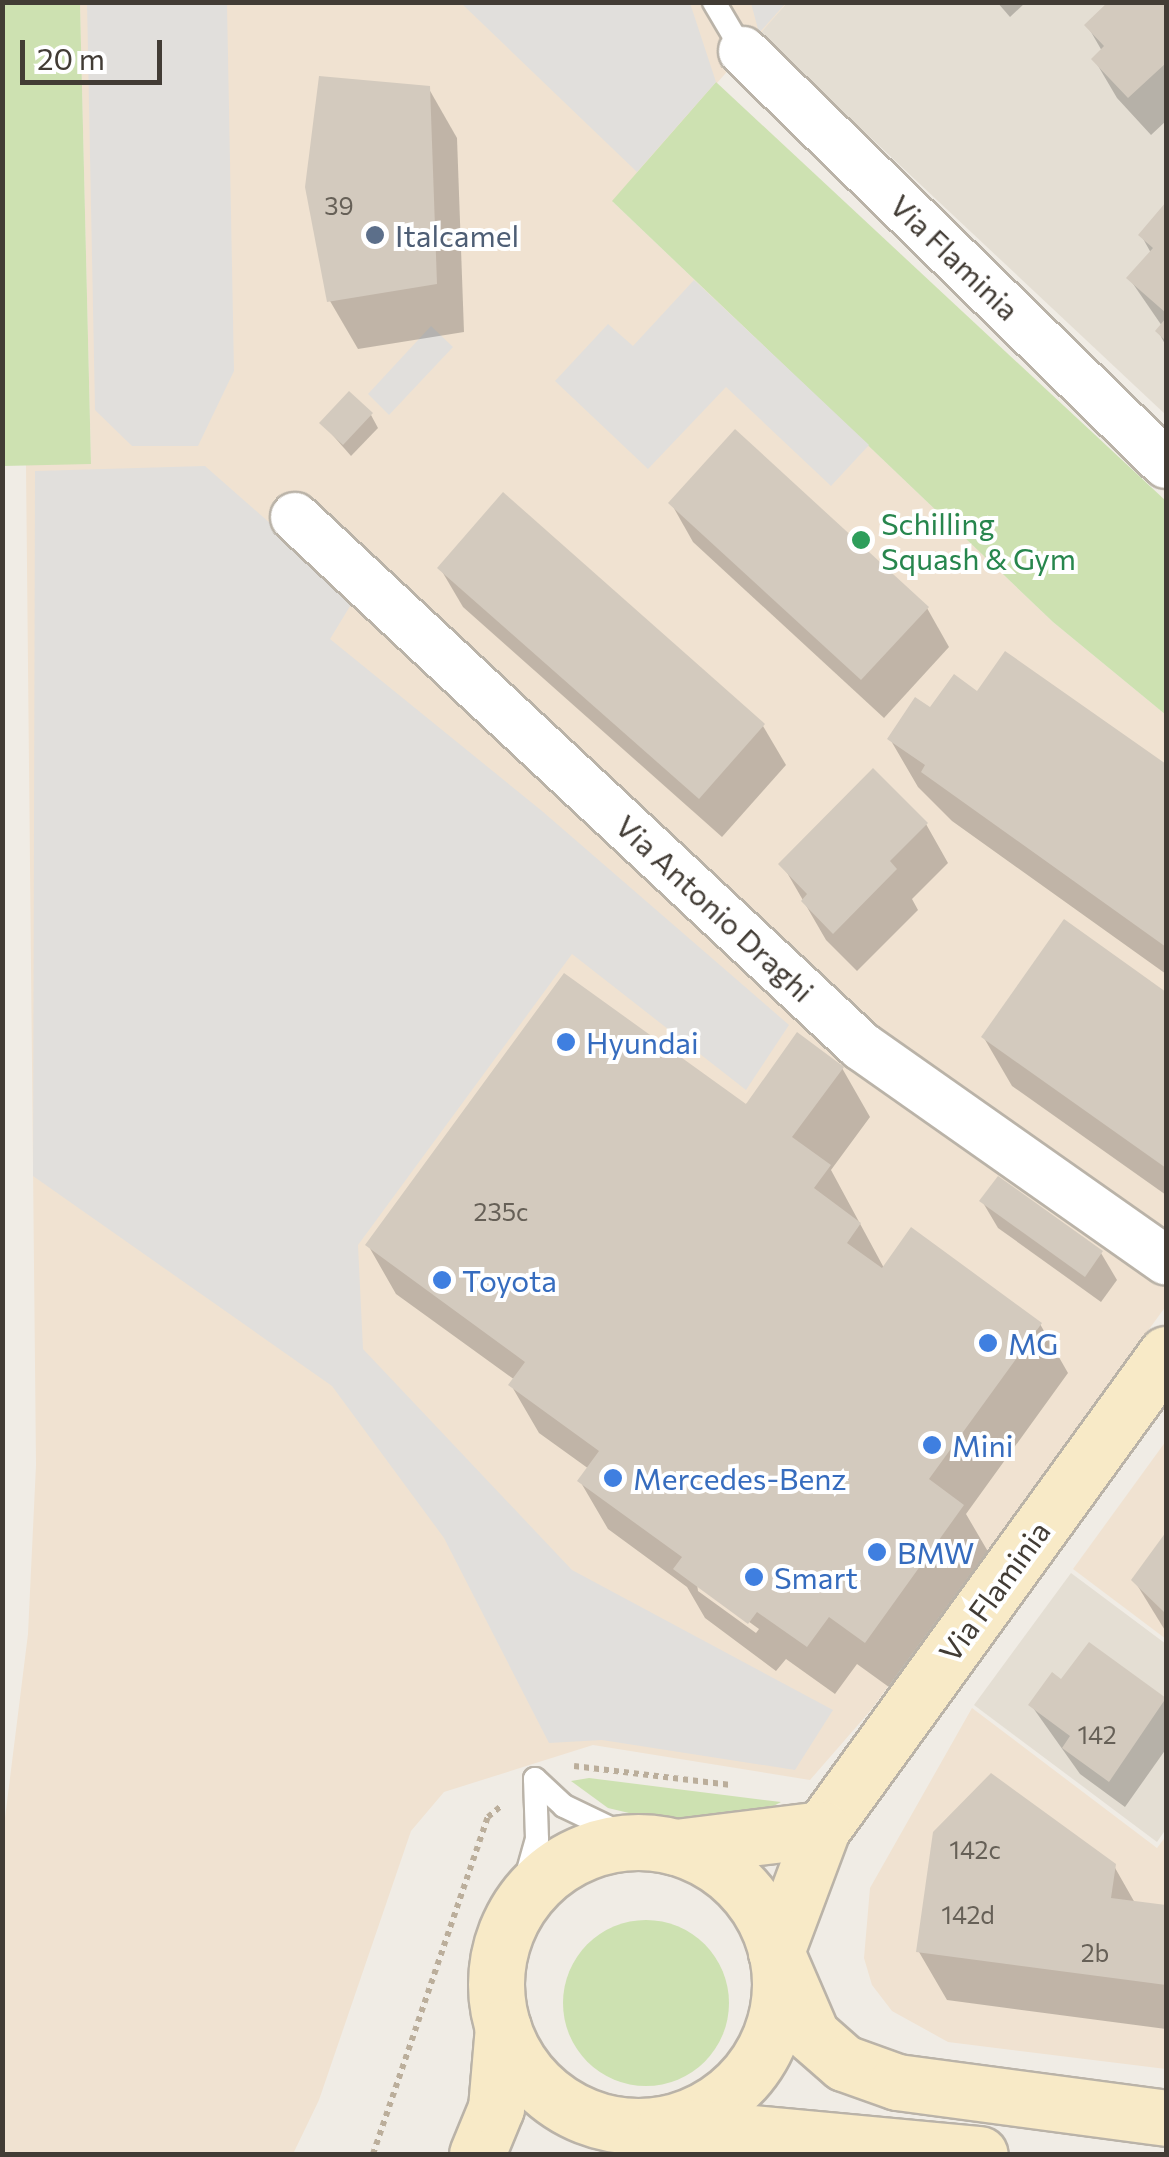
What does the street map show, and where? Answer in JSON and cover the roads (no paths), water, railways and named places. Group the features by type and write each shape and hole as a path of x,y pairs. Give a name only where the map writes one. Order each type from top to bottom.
{"main road":[{"name":"Via Flaminia","path":"776,1952 822,1829 1166,1354"},
{"name":"Via Flaminia","path":"477,2154 496,2108 503,2026 497,1967 517,1910 569,1860 657,1844 822,1829"},
{"name":"Via Flaminia","path":"503,2026 534,2082 561,2104 624,2126 647,2139 706,2110 742,2082 768,2043 780,1998 776,1952 753,1900 734,1879 657,1844"},
{"path":"776,1952 812,2036 844,2063 897,2082 1166,2118"},
{"path":"647,2139 980,2154"}],"street":[{"name":"Via Flaminia","path":"743,51 1166,464"},
{"name":"Via Antonio Draghi","path":"295,517 862,1046 1166,1260"}],"lane":[{"path":"714,2 743,51"},
{"path":"517,1910 537,1839 536,1779 602,1830 657,1844"}],"place":[{"name":"Italcamel","path":"375,235"},
{"name":"Schilling Squash & Gym","path":"861,540"},
{"name":"Hyundai","path":"566,1042"},
{"name":"Toyota","path":"442,1280"},
{"name":"MG","path":"988,1343"},
{"name":"Mini","path":"932,1445"},
{"name":"Mercedes-Benz","path":"613,1478"},
{"name":"BMW","path":"877,1552"},
{"name":"Smart","path":"754,1577"}]}
